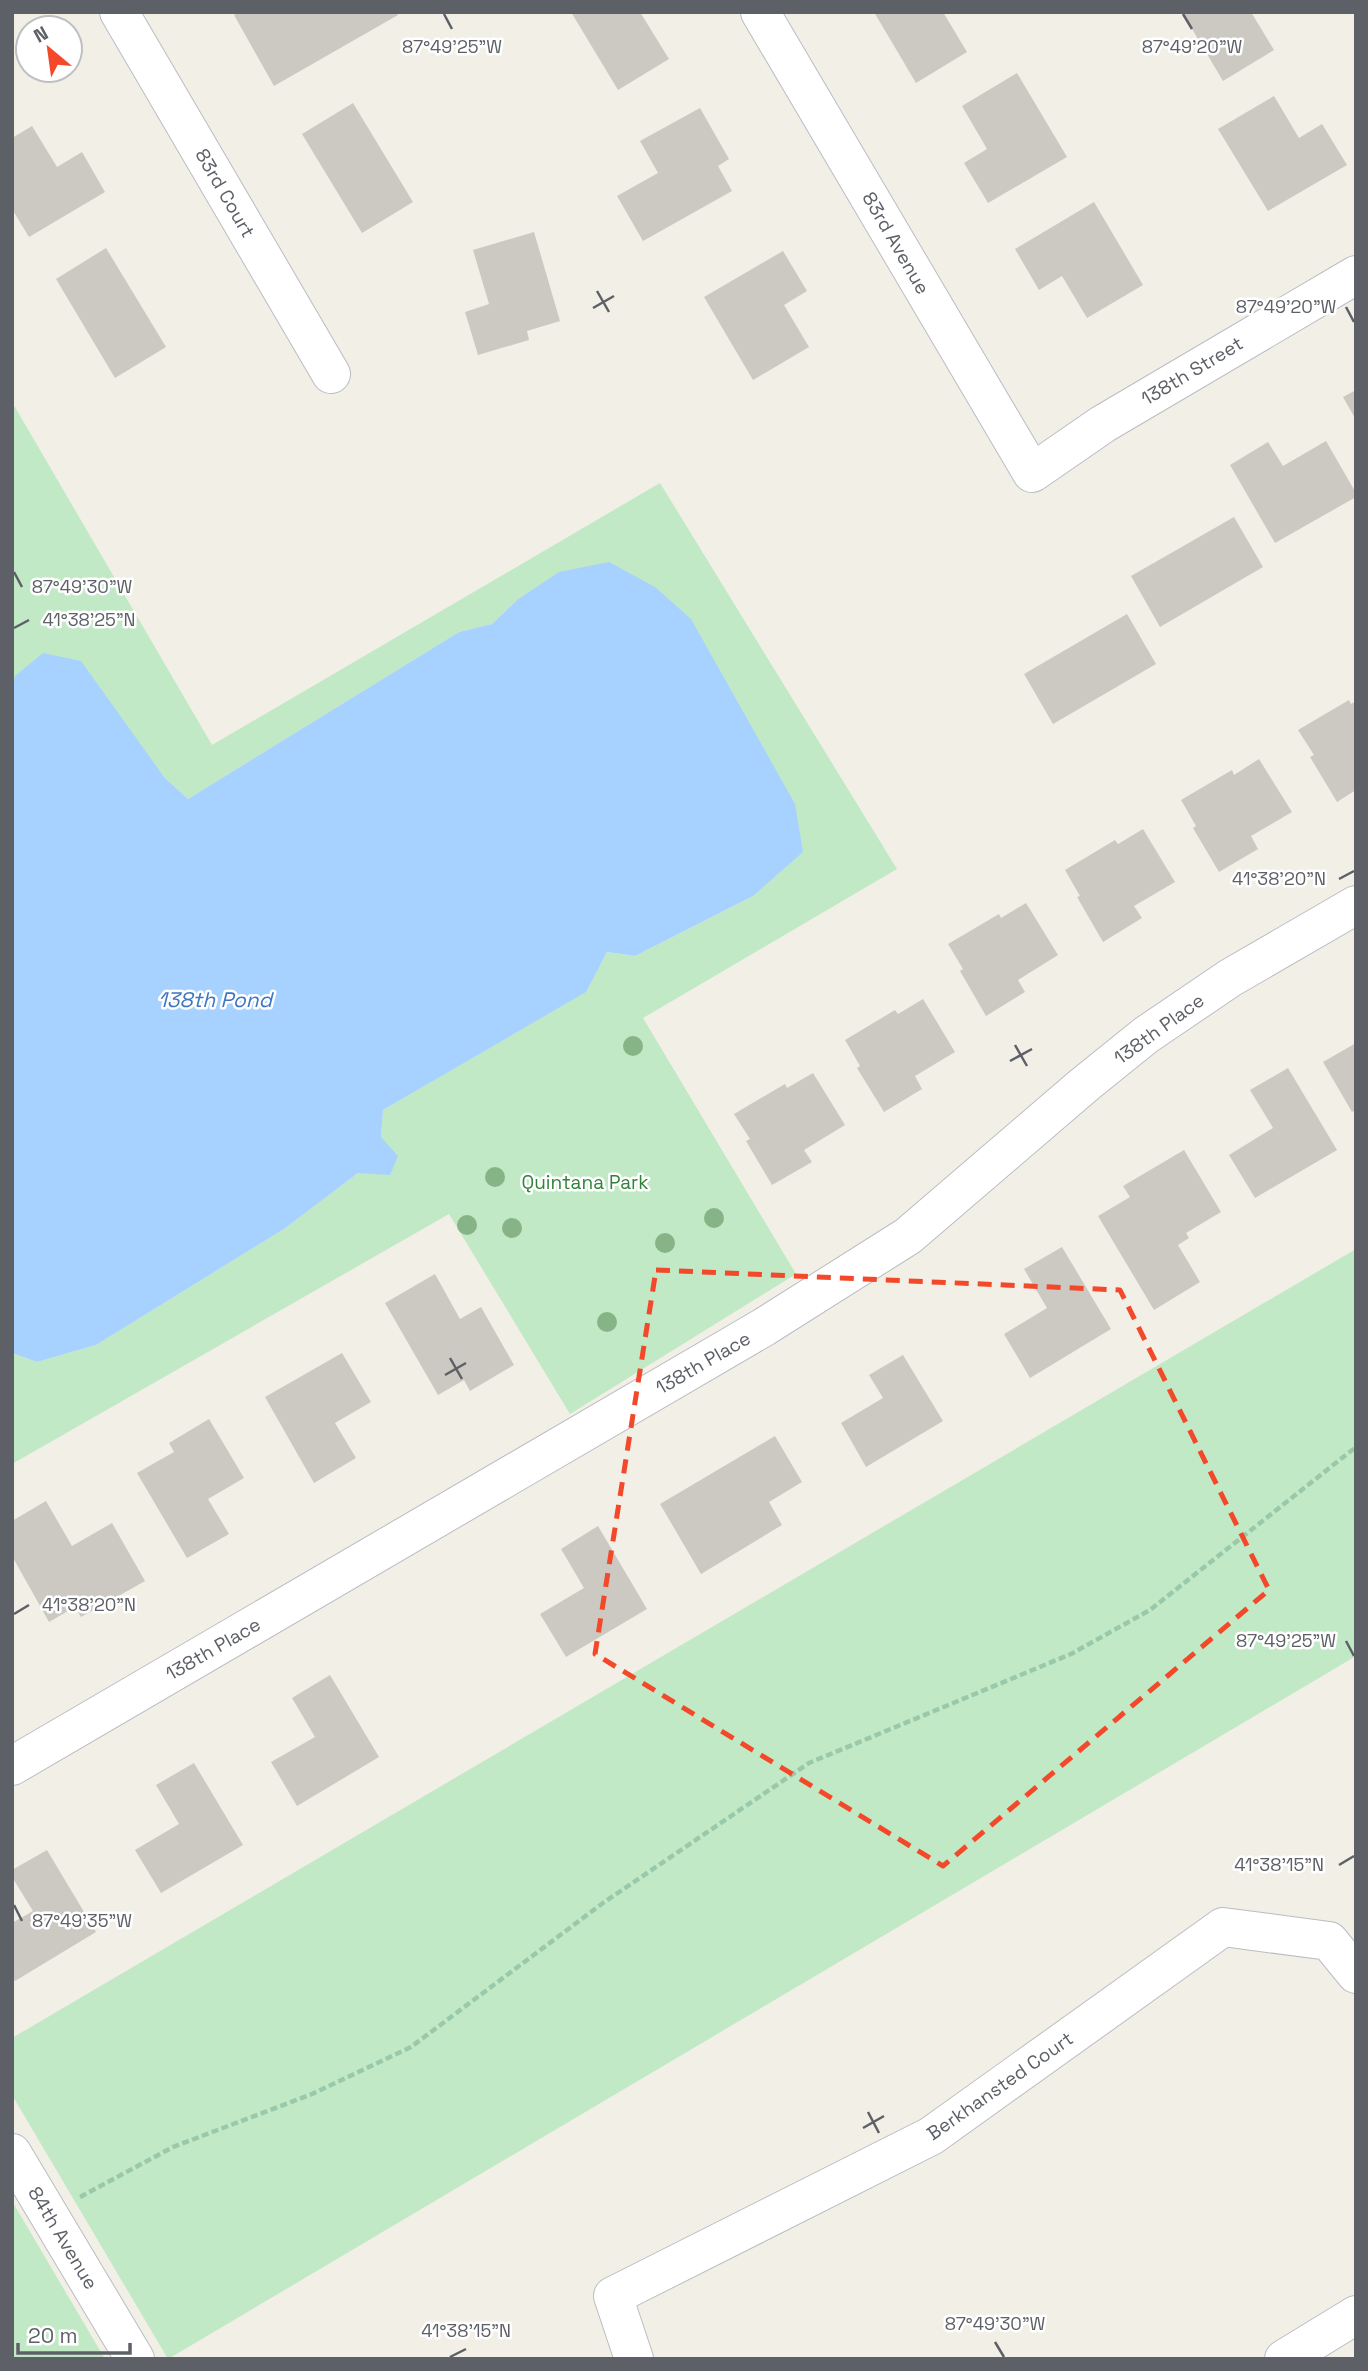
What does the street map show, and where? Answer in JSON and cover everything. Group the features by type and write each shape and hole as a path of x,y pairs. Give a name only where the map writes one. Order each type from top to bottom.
{"street":[{"name":"83rd Court","path":"119,12 331,374"},
{"name":"83rd Avenue","path":"760,12 1032,473"},
{"name":"138th Street","path":"1032,473 1103,424 1356,275"},
{"name":"138th Place","path":"12,1766 764,1327 908,1236 1146,1035 1230,978 1356,905"},
{"name":"Berkhansted Court","path":"634,2359 613,2296 931,2136 1223,1927 1329,1941 1356,1974"},
{"name":"84th Avenue","path":"12,2153 135,2359"},
{"path":"1283,2359 1356,2315"}],"path":[{"path":"48,2215 173,2147 312,2094 411,2047 603,1903 809,1763 1071,1654 1150,1610 1356,1447"}],"highlighted area":[{"path":"656,1270 1120,1290 1269,1590 943,1866 595,1654"}],"green space":[{"name":"Quintana Park","path":"12,402 212,745 660,483 897,869 643,1018 796,1274 570,1414 449,1214 12,1464 12,1353 37,1362 96,1345 284,1229 358,1173 381,1137 383,1110 585,992 607,952 635,956 753,896 517,600 492,624 459,632 188,799 164,777 12,691"},
{"path":"1356,1249 1356,1656 168,2359 12,2095 12,2038"},
{"path":"12,2201 105,2359 12,2359"}],"water":[{"name":"138th Pond","path":"609,562 655,587 691,619 795,804 803,852 753,896 635,956 607,952 586,992 383,1110 381,1137 398,1156 390,1175 358,1173 284,1229 96,1345 37,1362 12,1353 12,691 15,676 43,653 81,661 164,777 188,799 459,632 492,624 517,600 559,572"}],"building":[{"path":"239,12 396,12 398,15 274,86 234,15"},
{"path":"571,12 640,12 669,59 618,90"},
{"path":"874,12 943,12 967,52 916,83"},
{"path":"1182,12 1251,12 1274,50 1223,81"},
{"path":"1017,73 1067,157 988,203 964,163 987,149 962,106"},
{"path":"1274,96 1299,138 1322,124 1347,165 1268,211 1218,129"},
{"path":"353,103 413,202 362,233 302,134"},
{"path":"700,108 729,159 718,166 732,191 643,241 617,196 658,173 640,141"},
{"path":"32,126 57,167 82,152 105,192 29,237 12,209 12,138"},
{"path":"1094,202 1143,285 1087,318 1062,276 1039,290 1015,249"},
{"path":"534,232 560,321 527,331 529,340 478,355 465,312 489,304 473,250"},
{"path":"106,248 166,347 115,378 56,279"},
{"path":"783,251 807,291 784,305 809,347 753,380 704,297"},
{"path":"1356,390 1356,420 1343,397"},
{"path":"1326,441 1356,497 1275,543 1230,465 1268,442 1283,466"},
{"path":"1234,517 1263,567 1160,627 1131,576"},
{"path":"1127,614 1156,664 1053,724 1024,674"},
{"path":"1349,700 1351,704 1356,701 1356,790 1337,802 1310,757 1314,755 1298,730"},
{"path":"1259,759 1292,812 1251,836 1258,849 1219,872 1193,828 1196,826 1181,800 1232,770 1234,775"},
{"path":"1143,829 1175,882 1134,906 1142,918 1103,942 1065,870 1115,840 1118,844"},
{"path":"1026,903 1058,955 1018,980 1025,992 986,1016 948,944 999,914 1001,918"},
{"path":"923,999 955,1052 915,1076 922,1089 884,1112 857,1068 860,1066 845,1040 895,1010 898,1014"},
{"path":"1356,1043 1356,1110 1352,1112 1323,1062"},
{"path":"1288,1068 1337,1150 1255,1198 1229,1155 1273,1128 1250,1090"},
{"path":"813,1073 845,1125 804,1150 812,1162 772,1185 746,1141 750,1139 734,1114 785,1084 787,1088"},
{"path":"1184,1150 1221,1212 1186,1233 1189,1238 1178,1245 1200,1282 1154,1310 1098,1216 1130,1197 1123,1186"},
{"path":"1062,1247 1111,1329 1030,1378 1004,1334 1047,1308 1024,1269"},
{"path":"435,1274 460,1319 481,1307 514,1365 470,1391 464,1380 438,1395 385,1303"},
{"path":"342,1353 371,1402 335,1423 356,1458 314,1483 265,1397"},
{"path":"903,1355 943,1421 866,1467 841,1423 883,1398 869,1375"},
{"path":"209,1419 244,1478 208,1499 229,1534 187,1558 137,1473 174,1452 169,1443"},
{"path":"775,1436 802,1482 769,1502 782,1525 701,1574 660,1504"},
{"path":"46,1501 72,1546 112,1523 145,1581 81,1617 75,1607 49,1622 12,1556 12,1521"},
{"path":"598,1526 647,1609 566,1657 540,1614 584,1588 561,1549"},
{"path":"330,1675 379,1757 297,1806 271,1762 315,1737 292,1698"},
{"path":"194,1763 243,1845 161,1893 135,1850 179,1824 156,1785"},
{"path":"47,1850 96,1932 15,1981 12,1976 12,1923 33,1911 12,1877 12,1870"}]}
